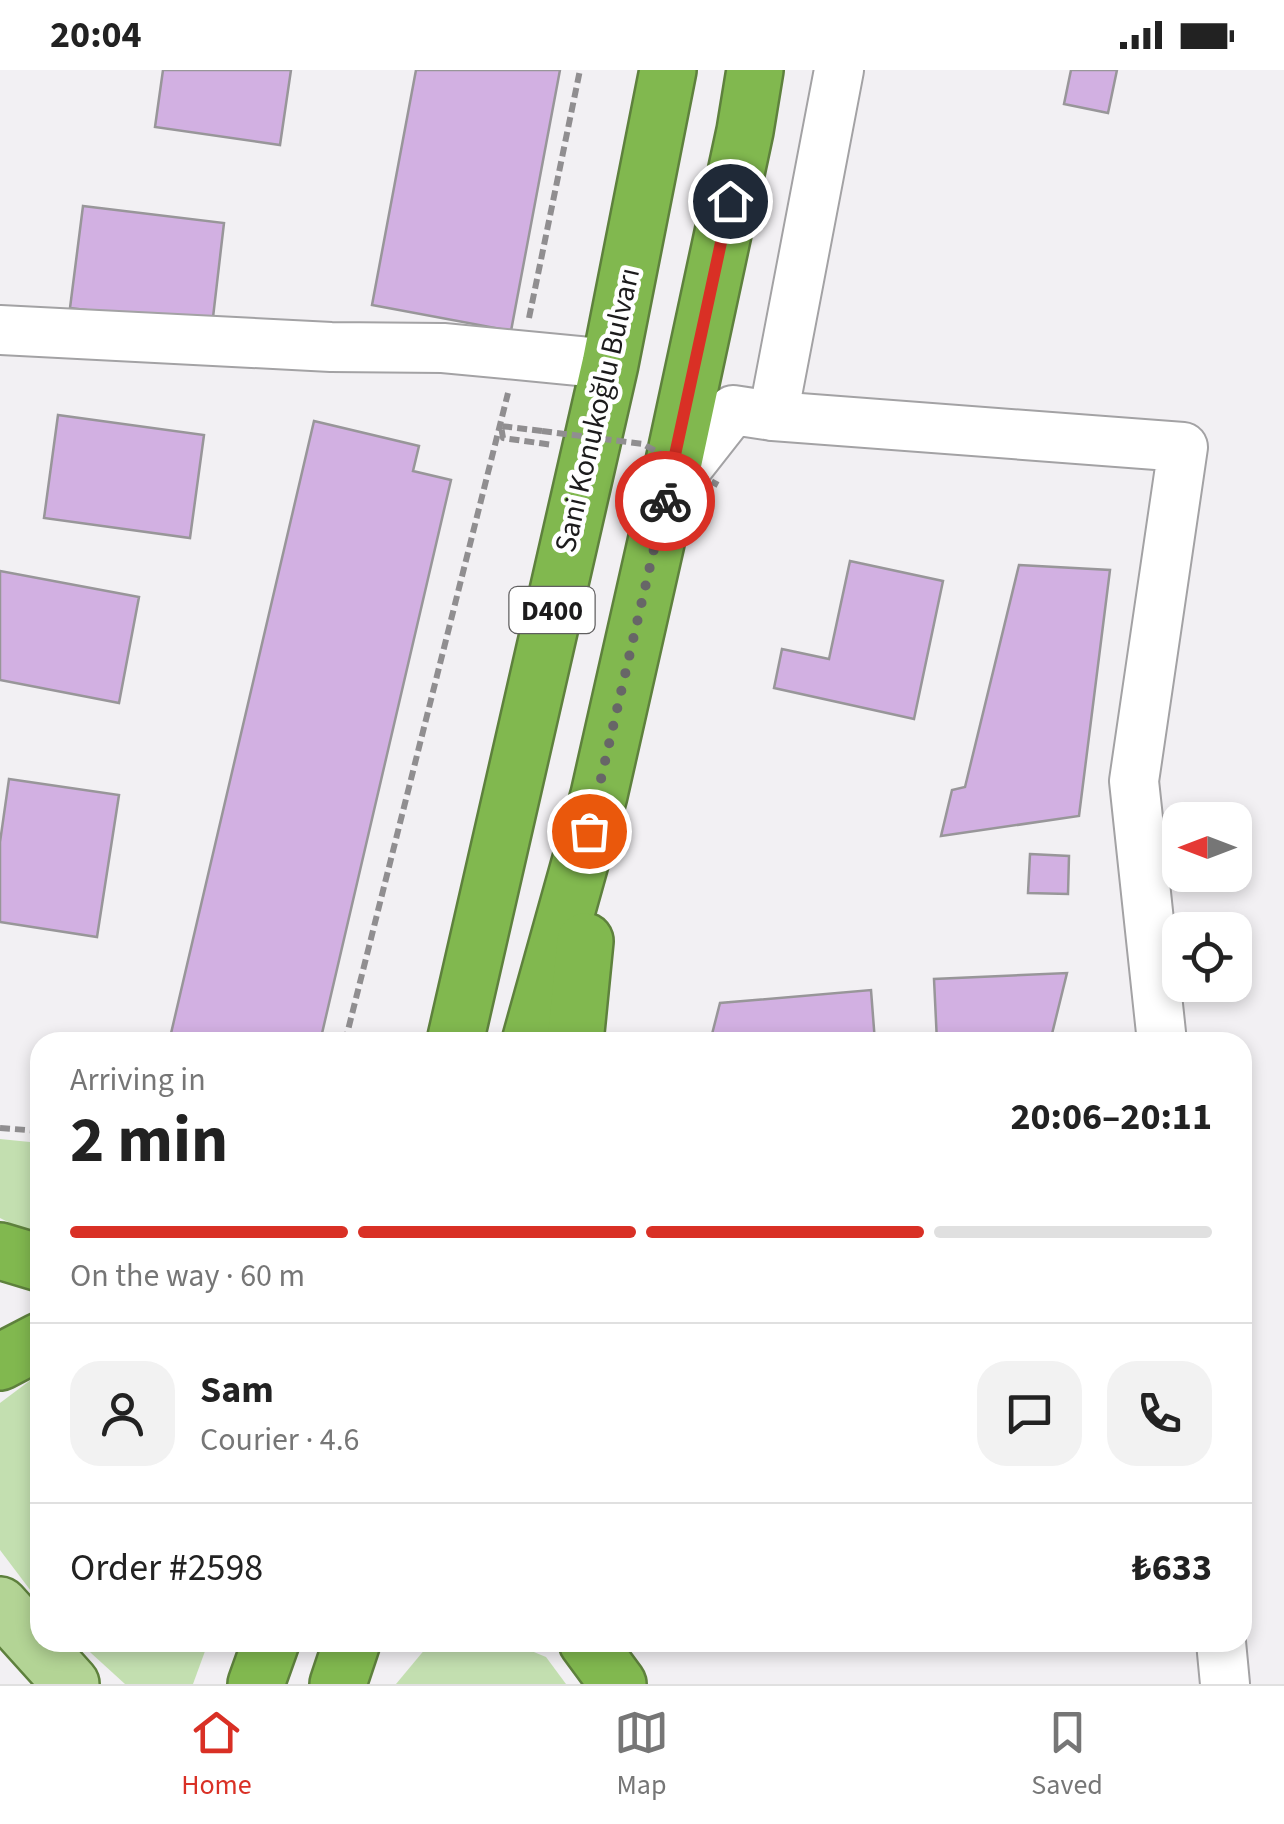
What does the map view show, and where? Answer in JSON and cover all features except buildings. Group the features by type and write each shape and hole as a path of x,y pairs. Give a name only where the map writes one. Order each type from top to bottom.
{"highway":[{"name":"Sani Konukoğlu Bulvarı","path":"456,1032 565,440 610,364 668,70"},
{"name":"D400","path":"533,1032 599,796 693,489 755,70"},
{"path":"576,1032 599,796"},
{"path":"0,1251 30,1260"},
{"path":"0,1362 30,1346"},
{"path":"256,1684 268,1652"},
{"path":"338,1684 349,1652"},
{"path":"594,1652 618,1684"},
{"path":"636,1652 653,1684"}],"main road":[{"path":"0,1604 30,1638"},
{"path":"43,1652 71,1684"}],"street":[{"path":"772,416 839,70"},
{"path":"0,330 330,347 444,348 610,364"},
{"path":"693,489 733,410 1183,447 1134,781 1161,1032"},
{"path":"1222,1652 1225,1684"}],"path":[{"path":"348,1032 519,355 580,70"},
{"path":"565,440 501,426 503,438 643,444 693,489"},
{"path":"0,1128 30,1130"}],"green space":[{"path":"0,1139 30,1142 30,1233 0,1218"},
{"path":"30,1380 30,1590 0,1550 0,1403"},
{"path":"90,1652 205,1652 193,1684 125,1684"},
{"path":"423,1652 534,1652 546,1657 566,1684 396,1684"}],"way so far":[{"path":"589,831 665,501"}],"route":[{"path":"665,501 730,201"}]}
